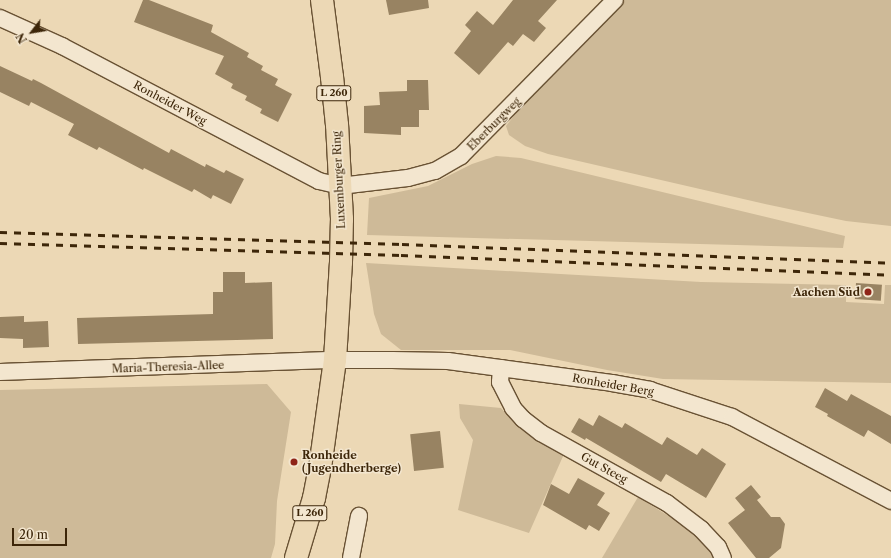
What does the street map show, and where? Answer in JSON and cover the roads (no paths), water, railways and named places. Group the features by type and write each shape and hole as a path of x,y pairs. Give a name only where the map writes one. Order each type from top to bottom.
{"main road":[{"name":"Luxemburger Ring","path":"322,0 332,77 340,186 342,241 335,360"},
{"name":"L 260","path":"296,558 314,498 320,468 335,360"}],"street":[{"name":"Eberburgweg","path":"340,186 408,178 435,171 461,156 615,0"},
{"name":"Ronheider Weg","path":"0,18 62,46 319,181 340,186"},
{"name":"Ronheider Berg","path":"335,360 448,362 501,368 650,390 732,418 891,501"},
{"name":"Maria-Theresia-Allee","path":"0,372 335,360"},
{"name":"Gut Steeg","path":"501,368 500,382 513,408 523,419 542,433 668,503 701,529 718,547 723,558"},
{"path":"351,558 359,516"}],"railway":[{"path":"0,232 402,244 891,263"},
{"path":"0,243 401,255 891,275"}],"place":[{"name":"Aachen Süd","path":"868,292"},
{"name":"Ronheide (Jugendherberge)","path":"294,462"}]}
